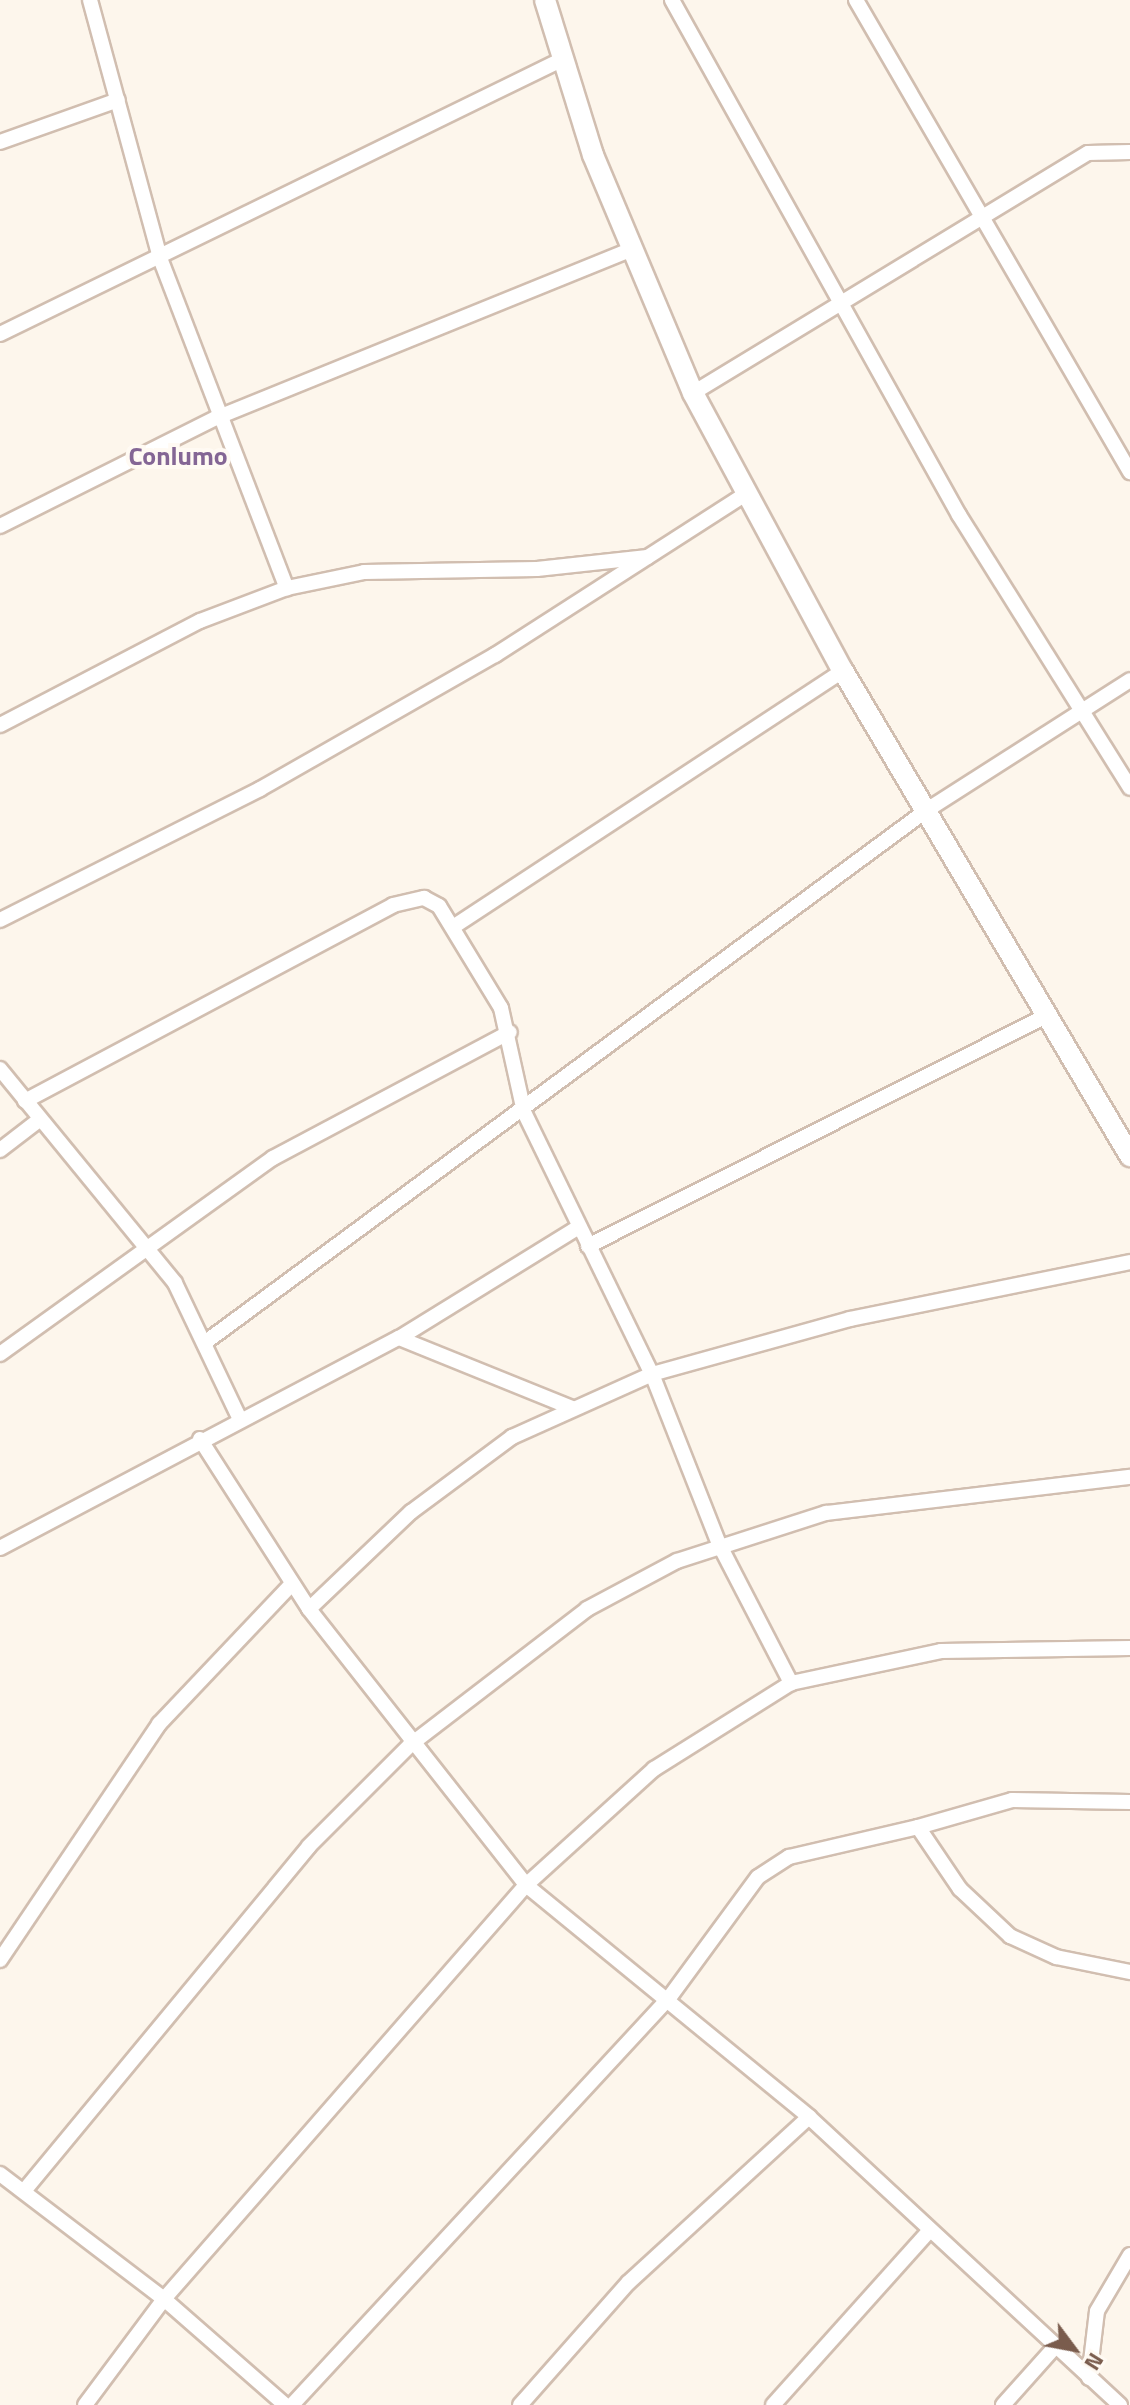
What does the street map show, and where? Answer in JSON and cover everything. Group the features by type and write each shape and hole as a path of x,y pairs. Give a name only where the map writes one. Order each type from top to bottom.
{"street":[{"path":"90,0 160,258 216,418 287,588"},
{"path":"545,0 561,60 630,250 693,393 843,671 927,810 1044,1017 1130,1156"},
{"path":"672,0 840,305 1079,710 1130,788"},
{"path":"856,0 1130,472"},
{"path":"0,334 561,60"},
{"path":"0,142 118,100"},
{"path":"693,393 1088,153 1130,152"},
{"path":"0,526 216,418 630,250"},
{"path":"0,920 260,789 651,556 746,494"},
{"path":"0,725 200,621 287,588 364,572 537,569 651,556"},
{"path":"456,925 843,671"},
{"path":"207,1341 524,1112 927,810 1130,680"},
{"path":"25,1101 393,905 424,898 456,925 510,1032 524,1112 652,1374 719,1544 791,1683"},
{"path":"588,1246 1044,1017"},
{"path":"0,1354 147,1243 273,1158 510,1032"},
{"path":"0,1069 39,1120 147,1243 207,1341 239,1417"},
{"path":"0,1150 39,1120"},
{"path":"0,1548 239,1417 399,1338 579,1227"},
{"path":"309,1609 448,1483 512,1437 652,1374 850,1319 1130,1262"},
{"path":"399,1338 572,1408"},
{"path":"200,1439 309,1609 410,1745 526,1885 669,1998 809,2117 1054,2348 1120,2405"},
{"path":"24,2191 258,1904 410,1745 587,1609 719,1544 860,1506 1130,1477"},
{"path":"0,1960 151,1734 292,1584"},
{"path":"85,2405 164,2299 526,1885 654,1769 791,1683 941,1651 1130,1648"},
{"path":"292,2405 669,1998 758,1877 829,1842 918,1827 1012,1800 1130,1802"},
{"path":"918,1827 960,1889 1010,1936 1056,1957 1130,1972"},
{"path":"520,2405 629,2282 809,2117"},
{"path":"0,2174 164,2299 285,2405"},
{"path":"773,2405 929,2231"},
{"path":"1089,2378 1097,2311 1130,2255"},
{"path":"1003,2405 1054,2348"}],"district":[{"name":"Conlumo","path":"178,456"}]}
